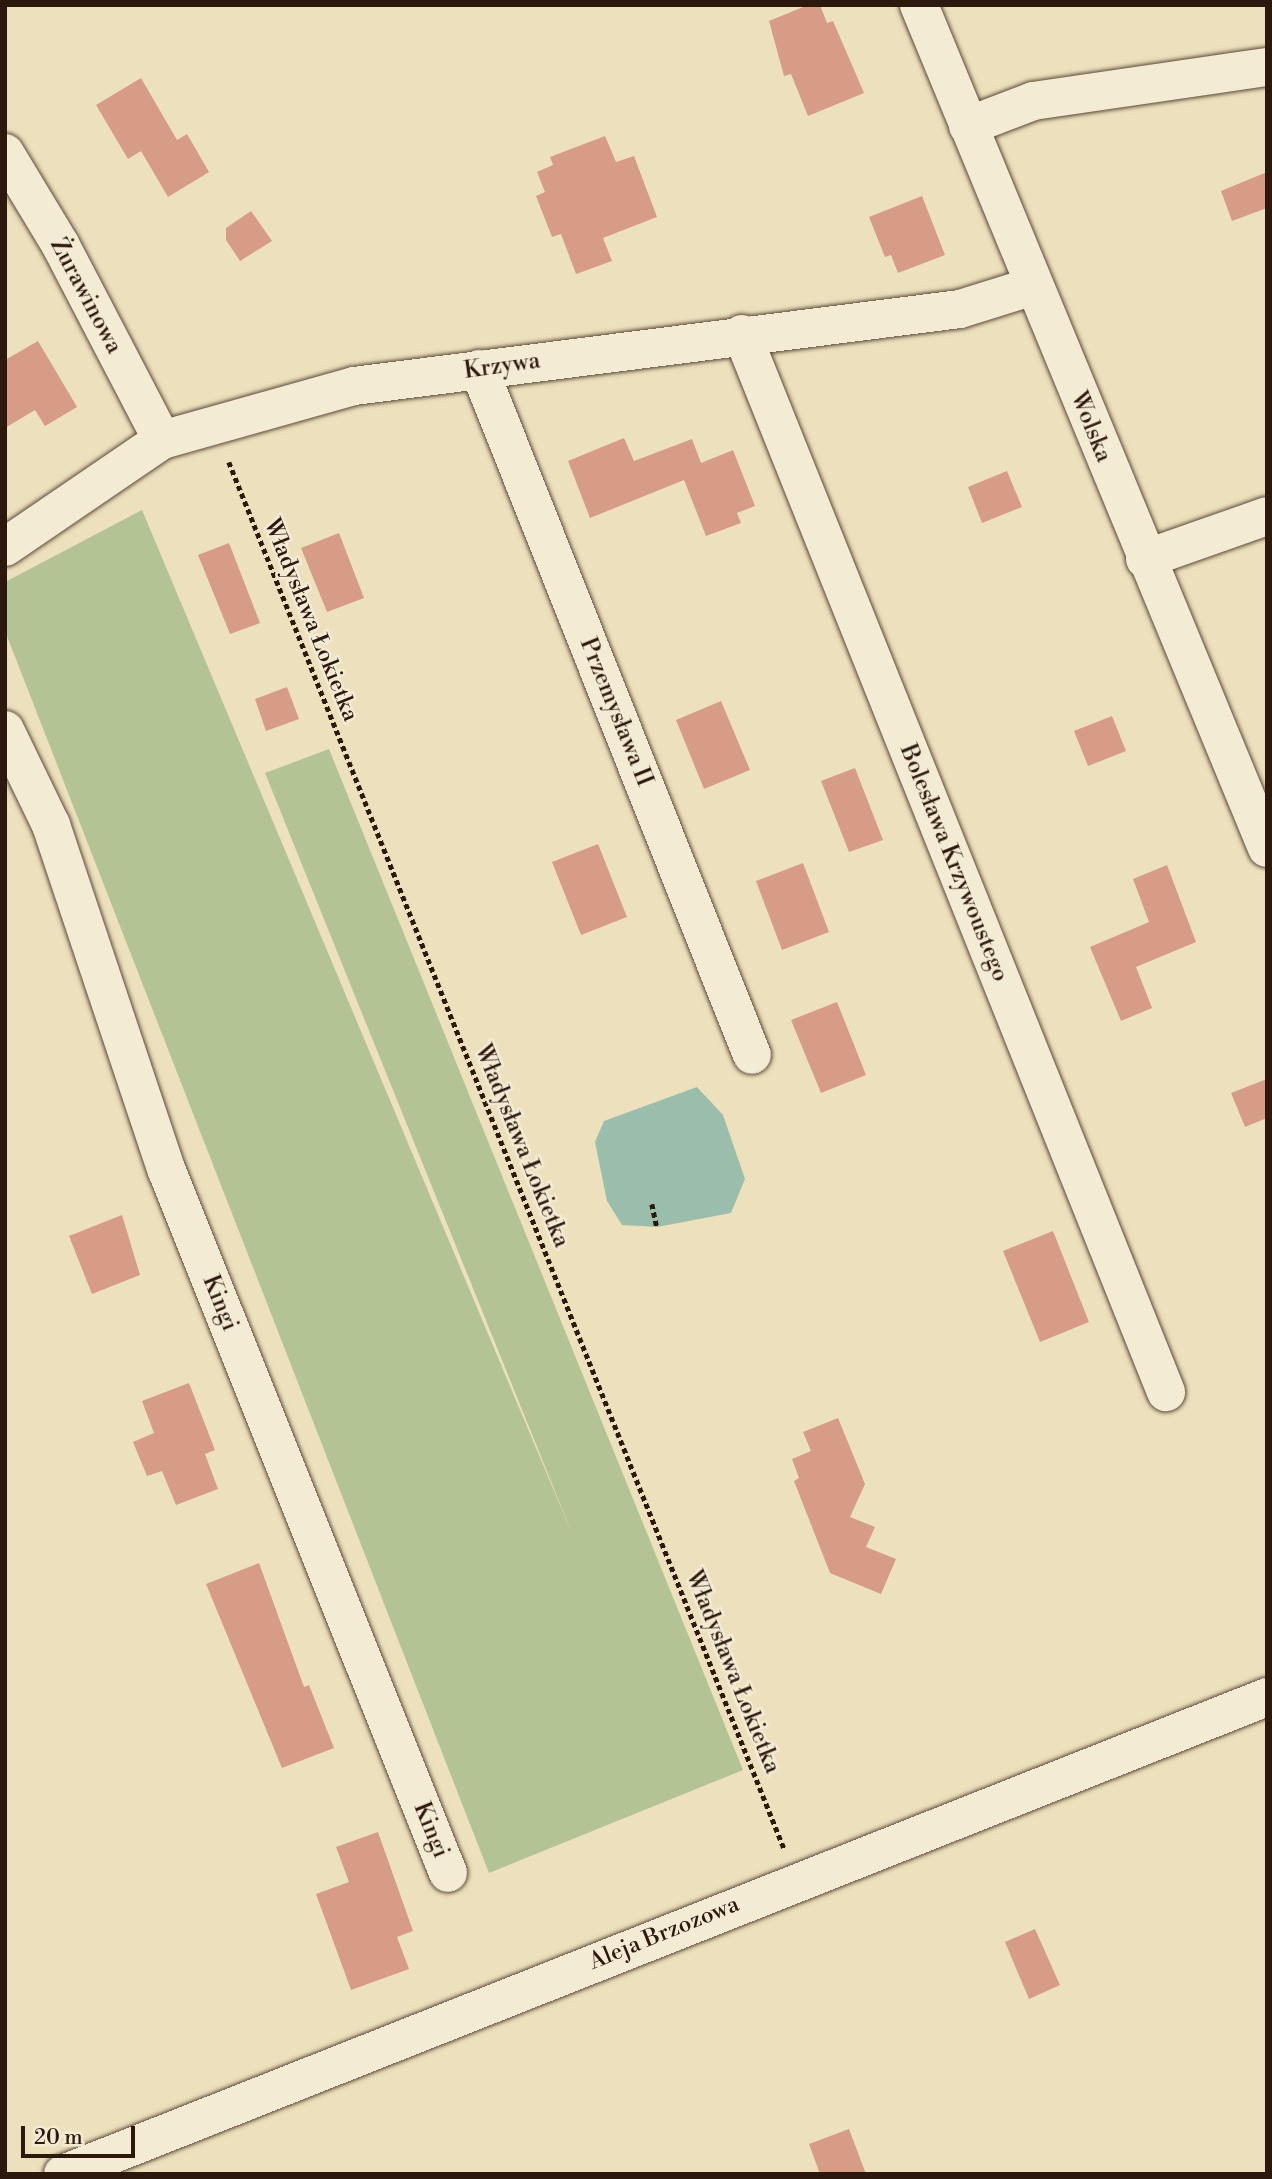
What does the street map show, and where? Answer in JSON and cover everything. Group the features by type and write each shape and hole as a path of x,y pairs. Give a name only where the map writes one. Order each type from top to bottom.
{"street":[{"name":"Wolska","path":"919,5 1145,559 1267,848"},
{"path":"968,126 1033,101 1267,67"},
{"name":"Żurawinowa","path":"5,153 60,244 162,440"},
{"name":"Krzywa","path":"5,547 162,440 354,386 742,334 960,309 1034,286"},
{"name":"Bolesława Krzywoustego","path":"742,334 1166,1392"},
{"name":"Przemysława II","path":"480,369 752,1055"},
{"path":"1145,559 1267,516"},
{"name":"Kingi","path":"5,730 51,825 167,1171 448,1872"},
{"name":"Aleja Brzozowa","path":"63,2174 797,1880 1267,1697"}],"path":[{"name":"Władysława Łokietka","path":"214,425 797,1880"},
{"path":"652,1204 657,1227"}],"shaded area":[{"path":"142,510 573,1536 265,773 329,749 743,1770 489,1873 5,631 5,582"},
{"path":"697,1087 723,1115 745,1179 731,1213 657,1227 622,1225 607,1201 595,1142 604,1121"}],"building":[{"path":"808,5 820,5 827,23 833,21 864,93 808,116 791,74 784,76 769,21"},
{"path":"141,78 177,140 187,134 209,172 168,197 141,151 128,159 96,105"},
{"path":"605,136 616,162 634,156 657,217 603,238 612,261 576,274 561,234 552,237 536,196 545,192 537,172 553,165 550,157"},
{"path":"1267,172 1267,208 1232,221 1221,191"},
{"path":"922,196 945,255 898,273 891,255 885,257 869,217"},
{"path":"251,211 272,241 240,261 226,240 226,228"},
{"path":"38,341 77,407 45,426 35,410 5,428 5,360"},
{"path":"624,438 634,461 692,439 701,463 733,450 755,506 737,513 741,523 706,536 684,480 590,518 568,461"},
{"path":"1007,471 1022,507 982,523 968,487"},
{"path":"339,533 364,598 327,612 301,548"},
{"path":"229,543 260,623 230,634 198,555"},
{"path":"287,687 299,719 266,731 255,699"},
{"path":"721,701 750,770 704,789 676,720"},
{"path":"1112,716 1126,751 1088,766 1074,731"},
{"path":"855,768 883,840 849,852 821,781"},
{"path":"598,844 627,917 581,935 552,862"},
{"path":"803,863 829,932 782,950 756,881"},
{"path":"1167,865 1196,942 1136,967 1152,1008 1121,1021 1090,947 1149,922 1133,879"},
{"path":"837,1002 866,1075 821,1093 791,1020"},
{"path":"1267,1079 1267,1118 1245,1127 1231,1093"},
{"path":"122,1215 140,1275 92,1294 69,1236"},
{"path":"1053,1231 1089,1322 1040,1342 1003,1251"},
{"path":"189,1383 215,1450 205,1454 218,1489 176,1505 162,1471 147,1476 133,1442 154,1433 142,1401"},
{"path":"838,1418 865,1484 850,1517 875,1527 866,1547 896,1559 881,1594 830,1573 794,1481 799,1478 792,1459 811,1451 803,1432"},
{"path":"259,1563 304,1687 309,1685 334,1748 282,1768 206,1584"},
{"path":"378,1832 413,1931 397,1937 409,1969 351,1990 316,1894 349,1882 336,1847"},
{"path":"1035,1929 1060,1985 1029,1999 1005,1942"},
{"path":"849,2129 866,2174 820,2174 809,2144"}]}
